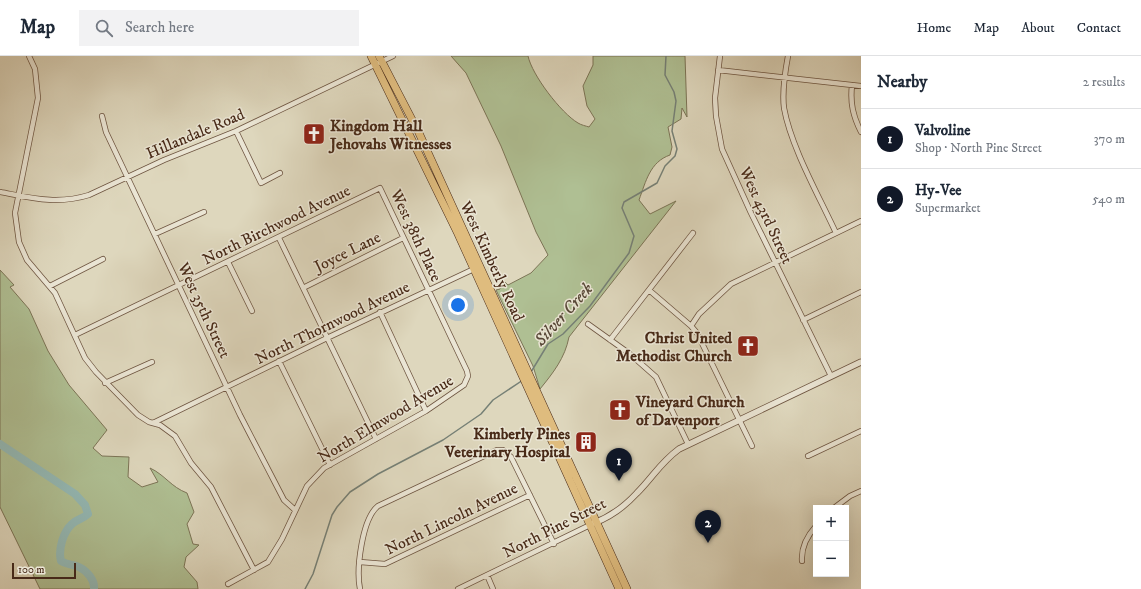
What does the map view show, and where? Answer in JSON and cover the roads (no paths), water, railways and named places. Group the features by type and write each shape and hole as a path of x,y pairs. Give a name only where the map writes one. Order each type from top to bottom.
{"main road":[{"name":"West Kimberly Road","path":"371,56 378,61 526,367 594,524 618,589"},
{"name":"West Kimberly Road","path":"477,267 528,392 627,589"}],"street":[{"path":"29,56 35,69 38,98 18,196 15,220 18,242 27,260 50,286 61,303 84,358 105,383 138,415 160,425 175,436 191,464 211,486 254,570"},
{"name":"Hillandale Road","path":"0,192 54,201 76,199 128,178 164,160 236,131 378,61 393,56"},
{"name":"West 43rd Street","path":"720,56 715,98 716,116 722,149 831,376"},
{"path":"788,56 785,77 784,106 793,140 836,233"},
{"path":"718,70 861,86"},
{"path":"852,85 850,99 852,109 861,132"},
{"name":"West 35th Street","path":"102,116 106,132 227,386 284,500 295,510"},
{"path":"236,131 260,183 280,173"},
{"name":"North Birchwood Avenue","path":"75,335 380,188"},
{"name":"West 38th Place","path":"380,188 467,371 467,381"},
{"path":"154,234 204,212"},
{"path":"691,326 699,314 727,288 775,262 861,221"},
{"path":"610,340 693,233"},
{"path":"279,238 376,439"},
{"name":"Joyce Lane","path":"303,288 403,238"},
{"path":"50,286 104,259"},
{"path":"228,262 252,310"},
{"name":"North Thornwood Avenue","path":"153,423 380,312 477,267"},
{"path":"649,290 691,326 706,351 752,446"},
{"path":"804,320 861,292"},
{"path":"380,312 426,411"},
{"path":"588,324 630,354 656,377 688,444"},
{"path":"279,361 330,465"},
{"path":"105,383 152,362"},
{"name":"North Pine Street","path":"458,589 594,524 624,505 636,494 656,469 668,457 688,444 861,362"},
{"name":"North Elmwood Avenue","path":"228,584 268,562 275,552 307,486 316,476 330,465 426,411 464,385 467,381"},
{"path":"808,456 861,431"},
{"path":"360,589 360,562 367,521 372,511 378,506 491,453 502,450 511,457 554,544"},
{"path":"838,505 861,490"},
{"name":"North Lincoln Avenue","path":"360,562 385,564 530,495"},
{"path":"802,561 802,551 810,532 813,529"},
{"path":"487,575 493,589"}],"waterway":[{"name":"Silver Creek","path":"531,372 548,344 563,334 590,306 629,253 634,236 622,208 624,202 657,183 665,166 675,156 677,149 672,131 676,101 674,92 665,75 666,56"},
{"name":"Silver Creek","path":"305,589 313,574 332,515 350,492 378,474 443,440 481,414 493,400 523,380"},
{"path":"0,444 75,494 85,505 88,514 74,522 69,527 64,536 60,557 61,561 79,567 88,573 92,579 94,589"}],"place":[{"name":"Kingdom Hall Jehovahs Witnesses","path":"314,134"},
{"name":"Christ United Methodist Church","path":"748,346"},
{"name":"Vineyard Church of Davenport","path":"620,410"},
{"name":"Kimberly Pines Veterinary Hospital","path":"586,442"},
{"name":"Valvoline","path":"619,481"},
{"name":"Hy-Vee","path":"708,543"}]}
